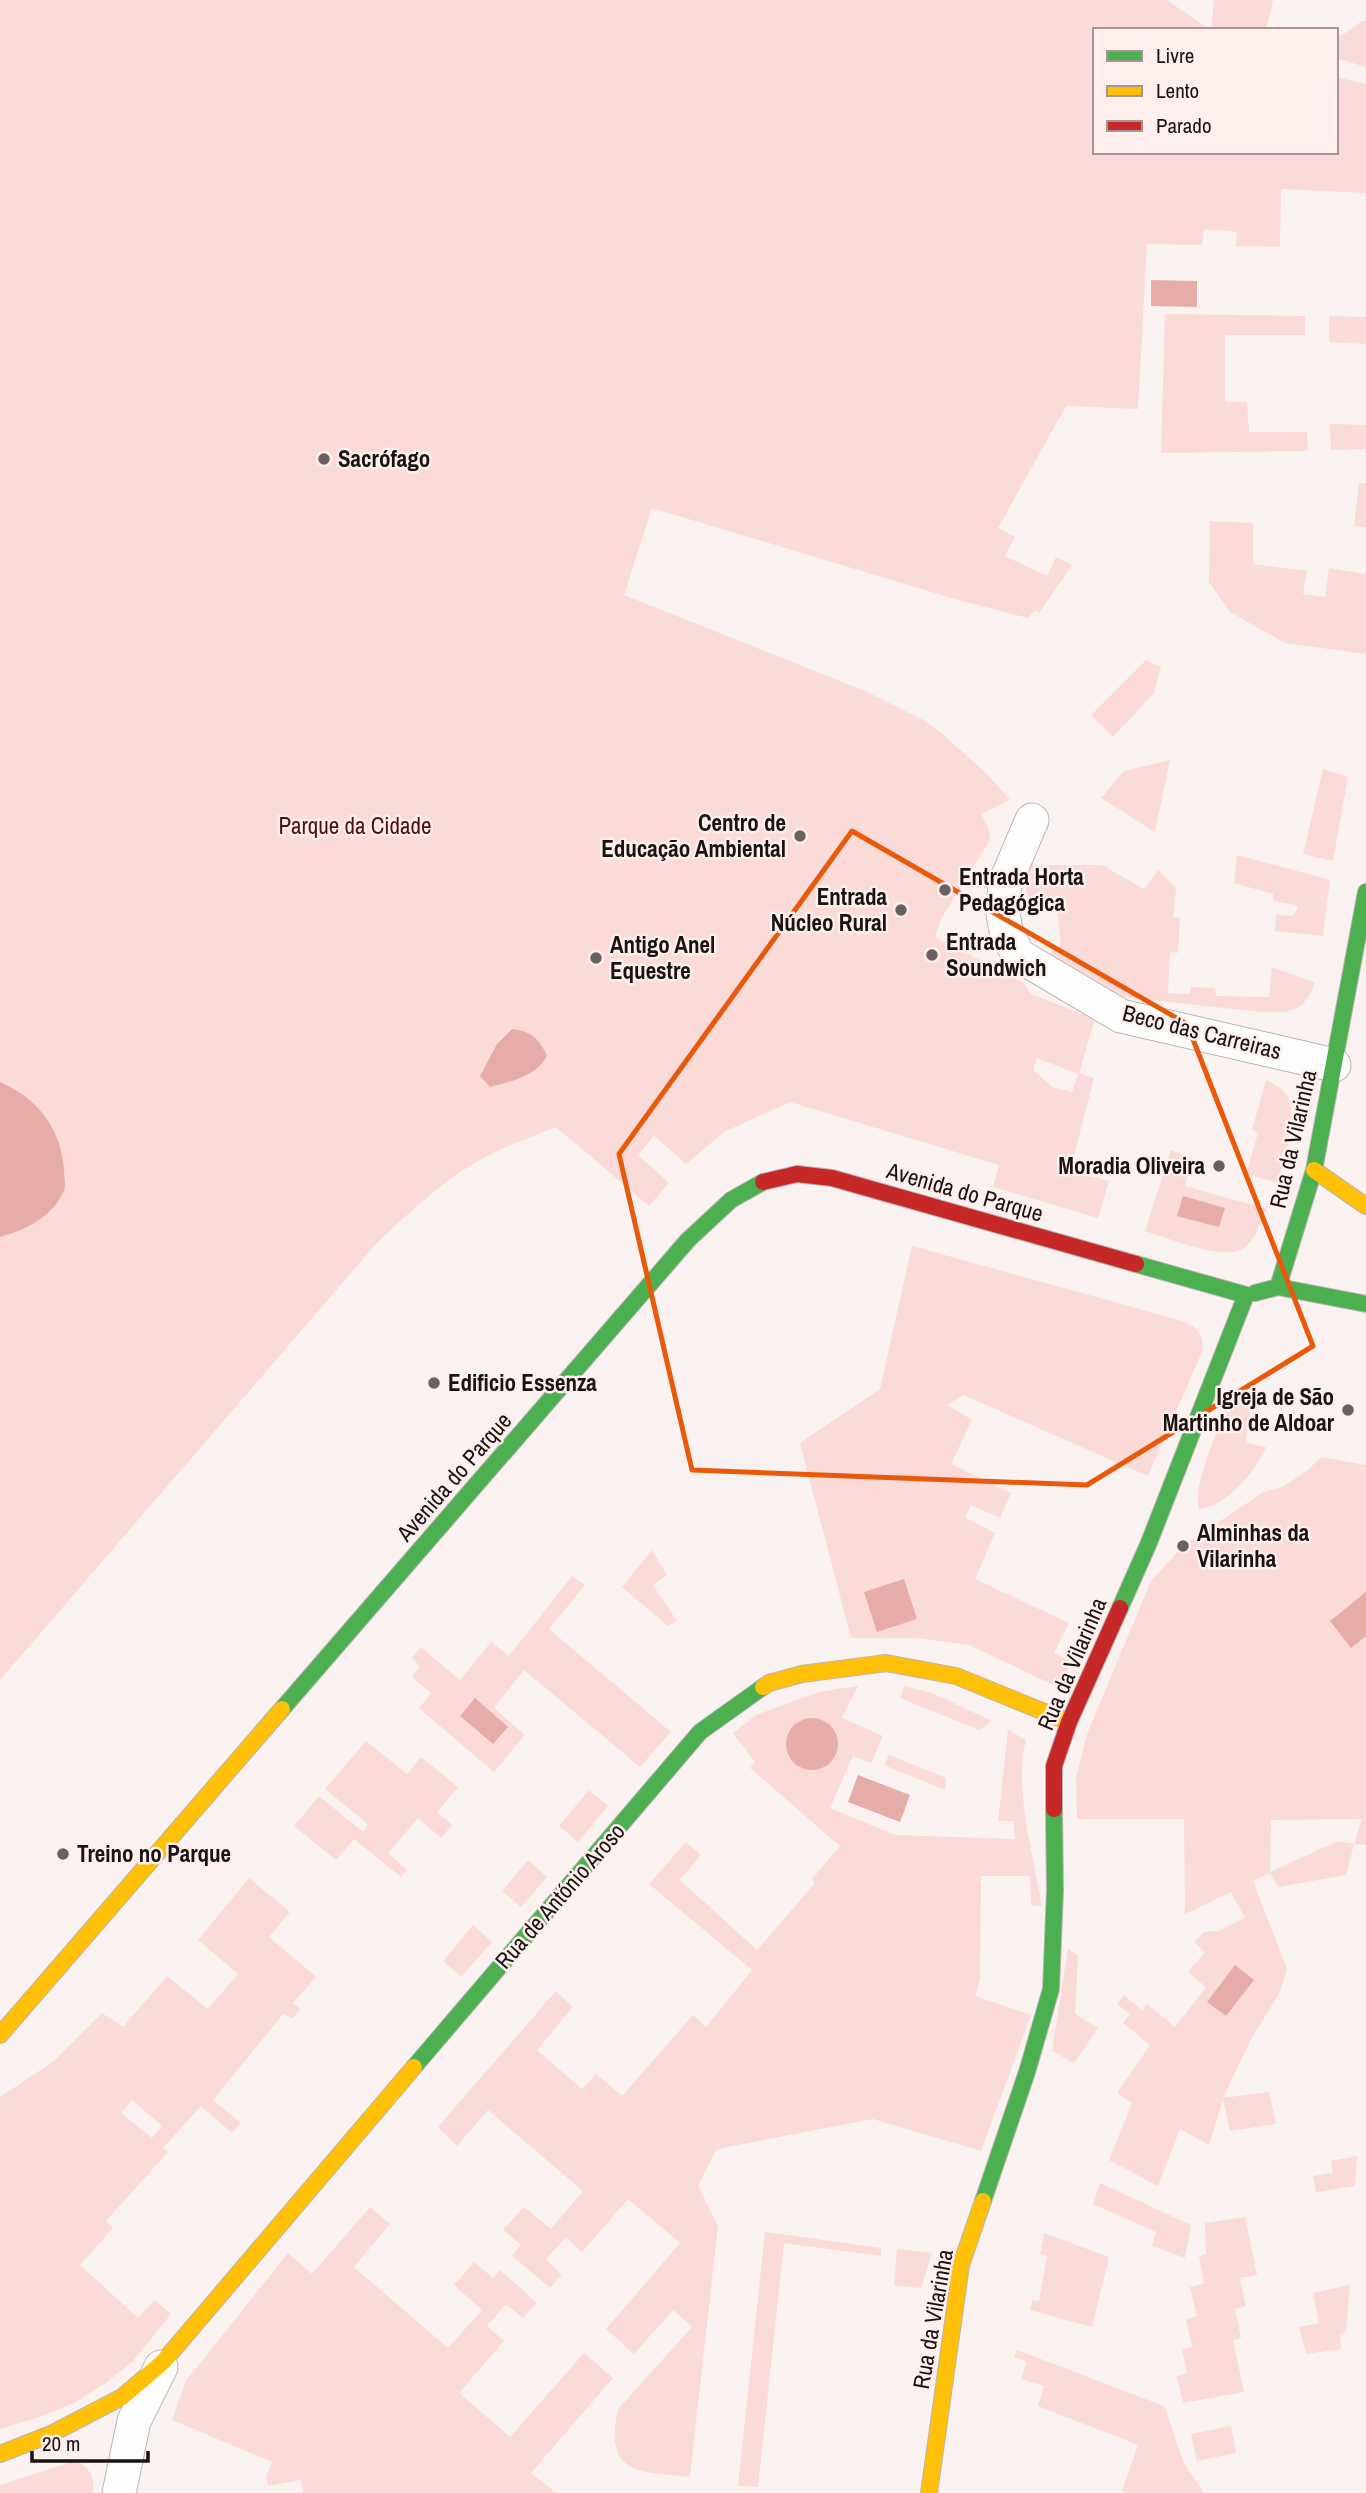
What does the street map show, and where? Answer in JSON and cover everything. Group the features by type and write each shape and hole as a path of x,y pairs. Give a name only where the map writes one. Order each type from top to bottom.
{"street":[{"name":"Beco das Carreiras","path":"1032,820 1005,883 1003,914 1006,930 1018,955 1121,1016 1334,1065"},
{"name":"Rua da Vilarinha","path":"1278,1286 1314,1170 1366,892"},
{"path":"1314,1170 1366,1206"},
{"name":"Avenida do Parque","path":"0,2035 688,1240 731,1200 761,1183 797,1174 832,1178 1246,1295"},
{"path":"1246,1295 1278,1286 1366,1304"},
{"name":"Rua da Vilarinha","path":"929,2493 961,2265 1027,2072 1051,1989 1055,1890 1054,1766 1069,1722 1148,1545 1246,1295"},
{"name":"Rua de António Aroso","path":"0,2454 51,2434 122,2397 163,2362 668,1769 701,1732 734,1706 769,1684 802,1674 886,1663 956,1675 1069,1722"},
{"name":"Rua de António Aroso","path":"119,2493 134,2421 163,2362"}],"highlighted area":[{"path":"852,831 1187,1024 1313,1346 1087,1485 692,1470 619,1154"}],"green space":[{"name":"Parque da Cidade","path":"0,0 1167,0 1207,28 1093,28 1093,154 1338,154 1338,77 1366,84 1366,193 1281,189 1280,247 1236,246 1237,232 1204,229 1202,245 1147,244 1138,409 1066,406 998,528 1015,537 1005,556 1047,576 1056,557 1072,565 1039,613 1035,610 1028,618 958,600 652,508 624,595 865,691 923,720 987,774 1010,800 981,814 989,829 990,840 941,919 935,937 1024,983 1031,994 1095,1019 1079,1073 1094,1078 1070,1171 1109,1181 1098,1218 993,1187 999,1165 790,1102 724,1132 686,1164 654,1136 638,1155 669,1183 649,1206 556,1127 511,1145 455,1175 376,1244 0,1680","holes":["1037,1058 1078,1074 1072,1092 1052,1087 1033,1070"]},
{"path":"1214,0 1273,0 1266,28 1211,28"},
{"path":"1366,21 1366,67 1338,59 1338,35"},
{"path":"1165,314 1305,316 1305,335 1225,335 1225,402 1247,402 1249,432 1307,432 1308,451 1161,453"},
{"path":"1329,316 1366,317 1366,344 1329,342"},
{"path":"1330,424 1366,425 1366,449 1331,450"},
{"path":"1359,483 1366,483 1366,527 1354,526"},
{"path":"1210,521 1253,523 1253,564 1307,571 1303,594 1325,597 1329,568 1366,574 1366,654 1285,643 1230,612 1209,582"},
{"path":"1146,660 1161,667 1154,693 1113,737 1091,715"},
{"path":"1170,760 1155,832 1101,798 1124,771"},
{"path":"1323,769 1348,777 1333,861 1303,854"},
{"path":"1237,855 1330,880 1323,936 1275,931 1276,915 1293,916 1298,909 1296,905 1273,901 1273,894 1234,883"},
{"path":"1029,865 1102,865 1144,889 1158,870 1176,888 1173,917 1180,918 1178,953 1170,952 1168,993 1190,994 1191,987 1215,988 1216,996 1269,997 1272,967 1315,983 1301,1006 1280,1012 1123,997 1104,991 1043,957 1061,946 1057,909 1028,909 1025,879"},
{"path":"1266,1080 1284,1092 1291,1105 1289,1140 1277,1183 1246,1174 1258,1133 1252,1130"},
{"path":"1171,1150 1192,1158 1185,1186 1267,1209 1249,1244 1236,1251 1211,1251 1145,1231"},
{"path":"912,1246 1179,1320 1201,1335 1202,1352 1148,1476 963,1395 947,1405 972,1420 951,1464 1011,1493 1000,1518 971,1505 965,1518 995,1533 975,1579 1069,1623 1054,1653 1072,1662 1060,1688 969,1645 915,1638 851,1638 800,1443 880,1389"},
{"path":"1236,1388 1254,1393 1245,1443 1266,1447 1256,1466 1230,1495 1209,1507 1199,1509 1198,1497 1204,1466"},
{"path":"1321,1457 1366,1465 1366,1845 1354,1844 1346,1875 1278,1887 1270,1873 1253,1881 1287,1969 1280,1992 1251,2039 1223,2098 1269,2092 1276,2124 1230,2131 1223,2100 1209,2145 1180,2129 1158,2186 1109,2160 1132,2103 1117,2093 1150,2045 1123,2023 1130,2014 1117,2004 1124,1995 1142,2010 1147,2004 1175,2027 1206,1987 1188,1972 1205,1952 1194,1942 1204,1932 1218,1931 1245,1918 1231,1892 1185,1914 1184,1819 1077,1819 1076,1777 1087,1734 1151,1581 1183,1546 1262,1493 1284,1486 1308,1470","holes":["1362,1819 1354,1844 1338,1841 1270,1872 1271,1820"]},
{"path":"652,1550 667,1575 653,1585 677,1621 668,1626 622,1587"},
{"path":"572,1576 585,1585 549,1629 671,1732 640,1767 524,1670 494,1708 525,1735 494,1772 419,1708 431,1693 412,1677 420,1666 412,1658 421,1647 460,1680 491,1642 509,1656"},
{"path":"858,1686 842,1718 883,1736 871,1763 853,1756 830,1808 895,1835 1015,1839 1013,1821 998,1821 1008,1730 1026,1740 1023,1800 1042,1906 1031,1905 1030,1876 981,1876 980,1980 975,1996 1031,2015 981,2151 873,2119 717,2149 698,2185 718,2226 690,2477 641,2471 623,2461 616,2447 615,2423 619,2408 692,2327 673,2310 634,2354 606,2329 680,2243 628,2199 582,2252 566,2237 546,2259 562,2275 550,2288 512,2256 521,2245 503,2230 524,2207 551,2229 583,2191 488,2110 457,2146 438,2127 556,1991 573,2007 537,2050 582,2089 596,2074 622,2096 693,2015 706,2027 752,1970 649,1884 686,1842 701,1855 680,1880 757,1950 815,1883 812,1879 840,1846 750,1768 755,1762 733,1733 756,1715 819,1692"},
{"path":"905,1686 932,1693 992,1721 979,1730 900,1698"},
{"path":"366,1741 407,1774 421,1757 458,1787 437,1812 452,1825 441,1838 418,1818 388,1853 407,1870 401,1877 354,1839 336,1860 294,1826 319,1796 363,1832 368,1824 325,1789"},
{"path":"889,1755 946,1778 945,1790 884,1765"},
{"path":"589,1790 608,1806 578,1842 559,1826"},
{"path":"528,1860 547,1877 521,1907 502,1891"},
{"path":"249,1878 290,1912 269,1937 316,1977 293,2003 300,2009 292,2019 284,2013 213,2100 241,2123 232,2133 201,2106 163,2148 168,2152 106,2221 113,2228 80,2265 138,2318 155,2300 171,2314 133,2361 107,2382 74,2403 0,2429 0,2097 54,2061 102,2013 123,2027 167,1976 208,2009 238,1974 198,1940","holes":["132,2100 162,2126 152,2138 121,2113"]},
{"path":"473,1925 492,1942 461,1977 443,1961"},
{"path":"1068,1948 1078,1956 1075,2014 1098,2028 1074,2063 1052,2051"},
{"path":"1357,2156 1355,2186 1316,2192 1313,2176 1333,2173 1331,2161"},
{"path":"1100,2183 1191,2225 1185,2258 1152,2246 1156,2232 1093,2204"},
{"path":"370,2207 390,2224 354,2267 448,2348 482,2310 454,2285 474,2262 493,2278 500,2270 537,2303 523,2318 506,2304 487,2326 504,2341 459,2393 510,2437 584,2353 613,2378 531,2473 556,2493 303,2493 300,2480 268,2486 266,2477 272,2462 172,2420 186,2381 288,2253 312,2274"},
{"path":"1245,2217 1257,2275 1240,2278 1246,2306 1235,2309 1241,2338 1233,2340 1244,2392 1183,2403 1177,2376 1187,2374 1182,2349 1192,2347 1186,2319 1197,2316 1190,2287 1204,2284 1199,2256 1206,2254 1205,2223"},
{"path":"765,2232 881,2248 881,2256 784,2243 758,2487 738,2486"},
{"path":"1044,2233 1109,2257 1092,2327 1030,2310 1032,2300 1039,2301 1047,2256 1040,2255"},
{"path":"897,2249 932,2253 921,2288 894,2285"},
{"path":"1350,2285 1346,2331 1340,2334 1341,2349 1306,2354 1299,2327 1319,2323 1313,2293"},
{"path":"1017,2350 1164,2406 1184,2463 1204,2493 1122,2491 1138,2445 1038,2406 1044,2386 1021,2379 1027,2362 1014,2357"},
{"path":"1231,2426 1236,2453 1197,2461 1191,2434"},
{"path":"74,2461 90,2473 93,2493 0,2493 0,2485"}],"shaded area":[{"path":"1151,280 1197,281 1197,307 1151,306"},
{"path":"512,1029 533,1036 547,1055 531,1073 490,1087 480,1076 497,1044"},
{"path":"0,1082 25,1097 45,1116 58,1140 65,1183 59,1200 45,1215 19,1231 0,1237"},
{"path":"1183,1196 1225,1208 1219,1227 1177,1216"},
{"path":"904,1579 917,1619 877,1632 864,1592"},
{"path":"1366,1592 1366,1636 1351,1648 1330,1621"},
{"path":"475,1698 508,1727 493,1744 460,1716"},
{"path":"812,1718 831,1725 838,1744 831,1763 812,1770 793,1763 786,1744 793,1725"},
{"path":"858,1775 910,1795 900,1822 848,1802"},
{"path":"1235,1965 1254,1980 1226,2016 1207,2002"}],"traffic: fast":[{"path":"1278,1287 1314,1170 1366,892"},
{"path":"282,1709 688,1240 731,1200 763,1182"},
{"path":"1136,1264 1246,1295"},
{"path":"1255,1293 1278,1287 1366,1304"},
{"path":"1120,1608 1148,1545 1246,1295"},
{"path":"414,2067 700,1732 763,1687"},
{"path":"983,2201 1027,2072 1051,1989 1055,1890 1054,1809"}],"traffic: slow":[{"path":"1314,1170 1366,1206"},
{"path":"763,1687 802,1674 886,1663 956,1676 1069,1722"},
{"path":"0,2035 282,1709"},
{"path":"0,2454 51,2434 122,2397 163,2362 414,2067"},
{"path":"929,2493 961,2265 983,2201"}],"traffic: jam":[{"path":"763,1182 797,1174 832,1178 1136,1264"},
{"path":"1054,1809 1054,1766 1069,1722 1120,1608"}],"place":[{"name":"Sacrófago","path":"324,459"},
{"name":"Centro de Educação Ambiental","path":"800,836"},
{"name":"Entrada Horta Pedagógica","path":"945,890"},
{"name":"Entrada Núcleo Rural","path":"901,910"},
{"name":"Entrada Soundwich","path":"932,955"},
{"name":"Antigo Anel Equestre","path":"596,958"},
{"name":"Moradia Oliveira","path":"1219,1166"},
{"name":"Edificio Essenza","path":"434,1383"},
{"name":"Igreja de São Martinho de Aldoar","path":"1348,1410"},
{"name":"Alminhas da Vilarinha","path":"1183,1546"},
{"name":"Treino no Parque","path":"63,1854"}]}
